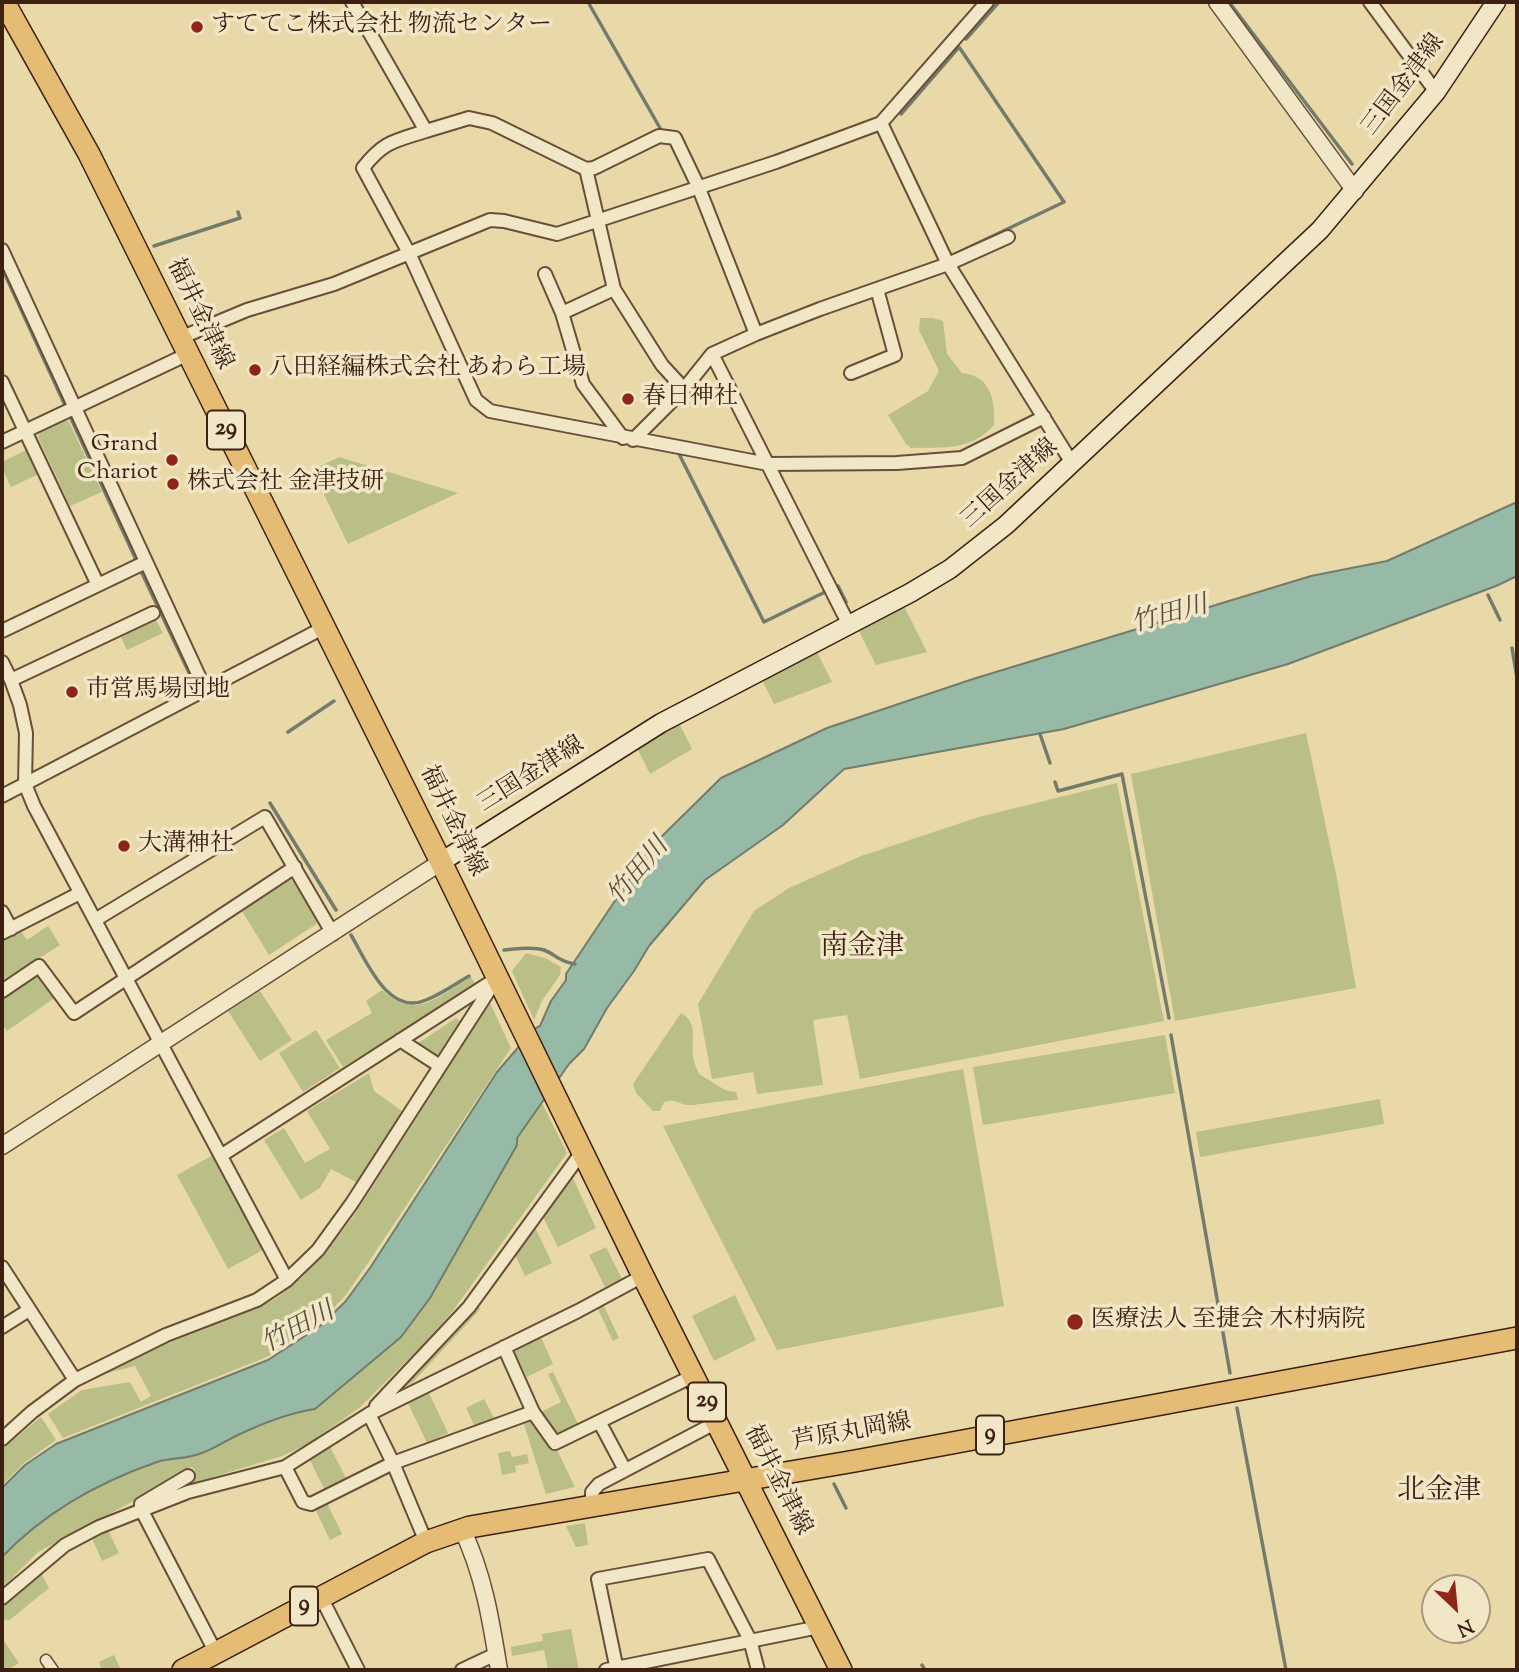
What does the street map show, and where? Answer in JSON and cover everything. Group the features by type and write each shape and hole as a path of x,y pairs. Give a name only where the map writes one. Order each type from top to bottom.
{"main road":[{"name":"福井金津線","path":"4,2 89,154 441,862 577,1143 841,1670"},
{"name":"三国金津線","path":"441,862 661,723 950,569 1006,525 1320,230 1436,92 1496,2"},
{"name":"芦原丸岡線","path":"183,1670 426,1542 462,1529 746,1480 1517,1338"}],"street":[{"path":"352,2 426,131"},
{"path":"2,442 75,407 247,310 334,284 489,220 505,221 556,234 776,162 881,123 987,2"},
{"path":"1216,2 1355,191"},
{"path":"1370,2 1436,92"},
{"path":"756,334 698,186 675,138 659,136 594,168 586,169 484,121 469,118 388,143 375,153 363,168 409,253 476,400 490,411 768,464 897,463 962,458 1044,417"},
{"path":"881,123 948,264 1072,463"},
{"path":"586,169 614,289 662,365 684,389"},
{"path":"628,439 684,389 712,354 756,334 948,264 1008,237"},
{"path":"2,250 205,689"},
{"path":"545,274 562,313 583,384 628,439"},
{"path":"562,313 614,289"},
{"path":"851,373 895,355 877,289"},
{"path":"712,354 849,625"},
{"path":"2,382 98,585"},
{"path":"2,631 146,562"},
{"path":"11,680 153,613"},
{"path":"2,796 325,628"},
{"path":"2,662 11,680 26,733 25,784 34,806 287,1280"},
{"path":"95,920 265,817 333,934"},
{"path":"2,1146 441,862"},
{"path":"2,991 39,966 74,1013 295,867"},
{"path":"2,912 6,931 80,893"},
{"path":"222,1155 400,1040 499,982"},
{"path":"2,1439 32,1412 75,1380 166,1335 257,1300 287,1280 318,1250 352,1203 440,1066 499,982"},
{"path":"400,1040 440,1066"},
{"path":"369,1414 469,1307 577,1143"},
{"path":"2,1267 75,1380"},
{"path":"2,1598 65,1545 99,1527 188,1492 285,1467 369,1414 643,1276"},
{"path":"2,1326 29,1310"},
{"path":"504,1347 533,1412 555,1443 693,1376"},
{"path":"285,1467 303,1502 311,1504 393,1463 533,1412"},
{"path":"369,1414 426,1542"},
{"path":"592,1505 592,1492 599,1484 717,1422"},
{"path":"600,1423 625,1470"},
{"path":"188,1476 141,1504 141,1509 216,1653"},
{"path":"461,1670 497,1662 486,1591 474,1554 462,1529"},
{"path":"758,1670 750,1640 708,1559 598,1580 613,1669 750,1640 820,1627"},
{"path":"321,1597 358,1670"},
{"path":"46,1660 53,1670"}],"green space":[{"path":"920,318 943,321 947,354 962,373 979,379 989,391 994,407 994,425 976,439 956,446 911,448 888,415 928,391 939,371 919,330"},
{"path":"64,420 69,422 102,492 70,506 38,437 40,432"},
{"path":"28,449 39,474 11,487 2,462"},
{"path":"339,457 458,493 348,544 312,470"},
{"path":"904,606 927,652 876,665 858,629"},
{"path":"156,620 163,633 127,650 121,637"},
{"path":"816,650 832,682 774,704 761,678"},
{"path":"678,721 692,749 650,774 635,744"},
{"path":"1306,733 1336,874 1356,988 1175,1021 1131,774"},
{"path":"1117,783 1164,1021 860,1079 847,1015 813,1020 823,1085 757,1094 753,1072 712,1079 698,1004 754,911 789,888 861,856 979,817"},
{"path":"290,880 297,883 318,918 316,924 269,955 242,911"},
{"path":"48,926 60,945 2,982 2,938 18,927 27,940"},
{"path":"526,953 545,958 561,967 560,975 542,1001 534,1020 512,971"},
{"path":"35,976 42,977 56,997 7,1031 2,1023 2,1000"},
{"path":"471,977 476,985 343,1067 326,1040 372,1013 366,1001 382,990 394,999 416,1005 437,998"},
{"path":"260,991 292,1040 260,1061 228,1011"},
{"path":"490,1003 511,1048 370,1260 345,1296 326,1316 267,1357 63,1438 48,1414 82,1390 130,1382 141,1402 151,1396 135,1366 99,1375 158,1347 253,1310 275,1299 300,1279 325,1253 353,1217"},
{"path":"681,1013 687,1017 692,1027 693,1057 699,1074 725,1090 736,1092 738,1100 689,1105 667,1101 660,1111 653,1111 636,1093 633,1084"},
{"path":"456,1018 460,1021 437,1057 417,1044"},
{"path":"316,1030 340,1068 303,1092 279,1053"},
{"path":"1165,1035 1175,1093 983,1125 973,1067"},
{"path":"963,1069 1004,1306 777,1350 663,1126"},
{"path":"369,1073 374,1091 405,1113 358,1183 331,1169 320,1188 301,1200 264,1140 284,1128 305,1163 330,1149 307,1111"},
{"path":"1380,1099 1384,1124 1200,1157 1196,1132"},
{"path":"542,1103 567,1153 452,1312 425,1343 359,1408 308,1444 282,1456 193,1483 195,1469 191,1467 38,1552 2,1588 2,1557 36,1526 74,1500 135,1470 208,1451 273,1420 315,1409 400,1337 517,1145 517,1138"},
{"path":"213,1155 263,1250 228,1269 177,1175"},
{"path":"571,1174 596,1228 558,1247 541,1213"},
{"path":"533,1223 552,1263 525,1276 513,1251"},
{"path":"606,1247 622,1279 605,1287 589,1255"},
{"path":"735,1295 756,1340 714,1361 692,1316"},
{"path":"477,1304 480,1309 477,1313 413,1382 398,1391 456,1330"},
{"path":"603,1304 619,1338 613,1341 597,1307"},
{"path":"539,1333 553,1364 527,1377 514,1351 515,1345"},
{"path":"553,1372 580,1428 563,1436 549,1427 541,1412 561,1402 548,1374"},
{"path":"428,1391 448,1433 427,1443 407,1401"},
{"path":"484,1399 494,1418 475,1427 466,1408"},
{"path":"41,1417 56,1440 24,1463 2,1485 2,1449"},
{"path":"533,1419 557,1450 575,1487 546,1494 523,1421"},
{"path":"329,1445 348,1482 326,1493 309,1458"},
{"path":"510,1451 512,1457 527,1454 529,1463 515,1466 516,1472 502,1475 498,1453"},
{"path":"326,1501 342,1534 330,1540 314,1507"},
{"path":"585,1523 588,1545 576,1547 566,1526"},
{"path":"107,1528 119,1553 102,1561 91,1536"},
{"path":"40,1571 49,1588 8,1621 6,1619 2,1622 2,1606"},
{"path":"571,1629 579,1670 548,1670 544,1650 512,1656 511,1647 543,1641 542,1634"},
{"path":"2,1638 19,1663 8,1670 2,1670"},
{"path":"114,1655 121,1670 102,1670 99,1662"}],"water":[{"name":"竹田川","path":"1517,502 1517,576 1496,586 1288,664 1064,729 844,769 783,825 705,880 649,946 607,1008 584,1049 569,1064 517,1138 517,1145 430,1298 401,1337 315,1409 266,1423 199,1454 157,1462 114,1479 54,1513 2,1557 2,1488 25,1465 56,1444 268,1360 320,1326 345,1302 370,1268 497,1072 534,1029 540,1026 551,1001 566,980 566,974 651,847 721,778 827,728 973,679 1311,576 1387,561"}],"waterway":[{"path":"588,2 660,128"},
{"path":"966,39 999,2"},
{"path":"1229,2 1352,164"},
{"path":"901,114 959,47 1064,202 955,254"},
{"path":"154,246 240,218 238,212"},
{"path":"2,268 137,562"},
{"path":"679,454 764,622 825,592"},
{"path":"140,569 193,681"},
{"path":"838,586 846,602"},
{"path":"1488,595 1500,620"},
{"path":"1512,648 1517,678"},
{"path":"288,732 334,701"},
{"path":"1040,734 1050,763"},
{"path":"1055,782 1058,791 1122,774 1169,1018"},
{"path":"270,803 336,910"},
{"path":"351,935 371,971 400,1001 412,1003 426,1000 469,976"},
{"path":"504,950 539,949 575,964"},
{"path":"1171,1035 1230,1373"},
{"path":"1237,1408 1286,1670"},
{"path":"834,1484 846,1508"},
{"path":"922,1665 925,1670"}],"place":[{"name":"すててこ株式会社 物流センター","path":"197,27"},
{"name":"八田経編株式会社 あわら工場","path":"255,370"},
{"name":"春日神社","path":"628,399"},
{"name":"Grand Chariot","path":"172,460"},
{"name":"株式会社 金津技研","path":"173,484"},
{"name":"市営馬場団地","path":"72,692"},
{"name":"大溝神社","path":"124,846"},
{"name":"医療法人 至捷会 木村病院","path":"1075,1322"}],"district":[{"name":"南金津","path":"862,949"},
{"name":"北金津","path":"1439,1493"}]}
